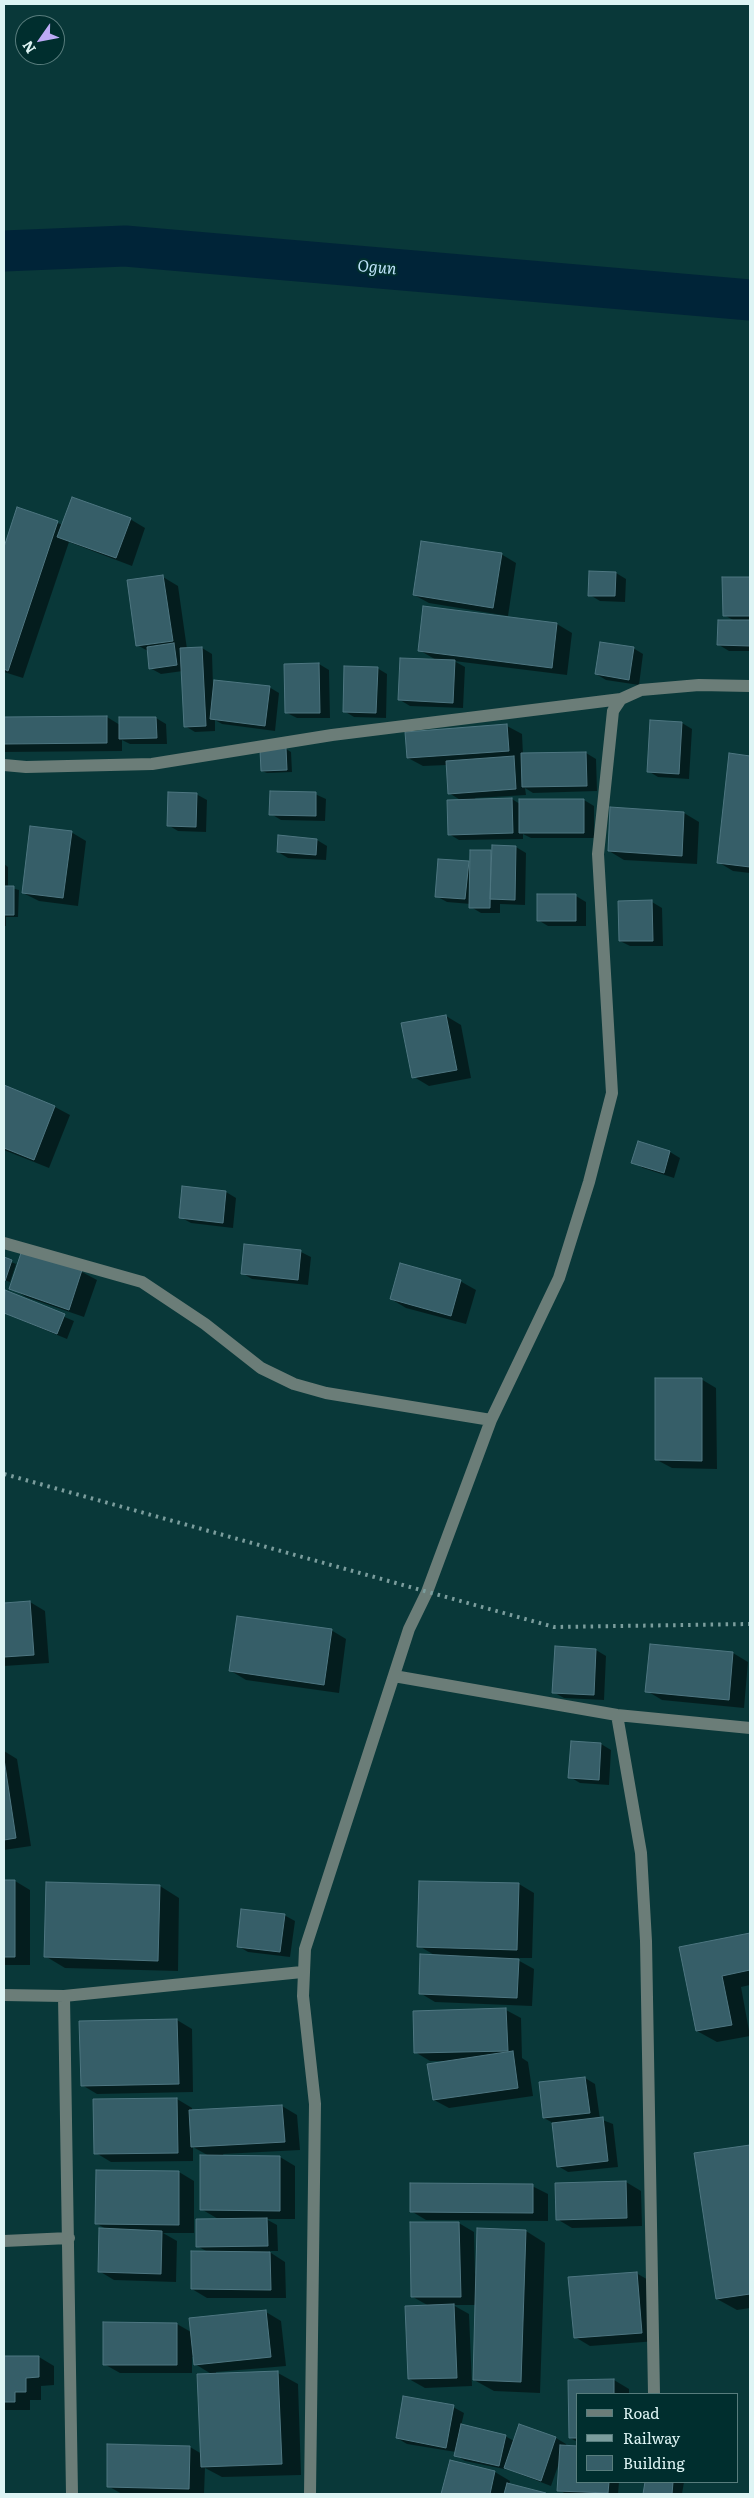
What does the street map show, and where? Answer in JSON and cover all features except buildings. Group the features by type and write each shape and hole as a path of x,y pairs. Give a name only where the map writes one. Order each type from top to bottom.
{"street":[{"path":"4,765 26,767 152,764 341,734 621,699 641,690 699,685 750,686"},
{"path":"310,2494 315,2104 302,1972 305,1949 315,1913 409,1629 427,1592 491,1420 559,1278 589,1182 612,1092 598,854 612,711 621,699"},
{"path":"4,1243 142,1282 205,1324 261,1368 294,1384 326,1393 491,1420"},
{"path":"394,1676 616,1714 750,1728"},
{"path":"616,1714 641,1853 646,1941 654,2393"},
{"path":"4,1995 64,1996 302,1972"},
{"path":"64,1996 72,2494"},
{"path":"4,2241 69,2238"}],"waterway":[{"name":"Ogun","path":"4,251 125,246 750,300"}],"railway":[{"path":"4,1474 554,1627 750,1624"}]}
